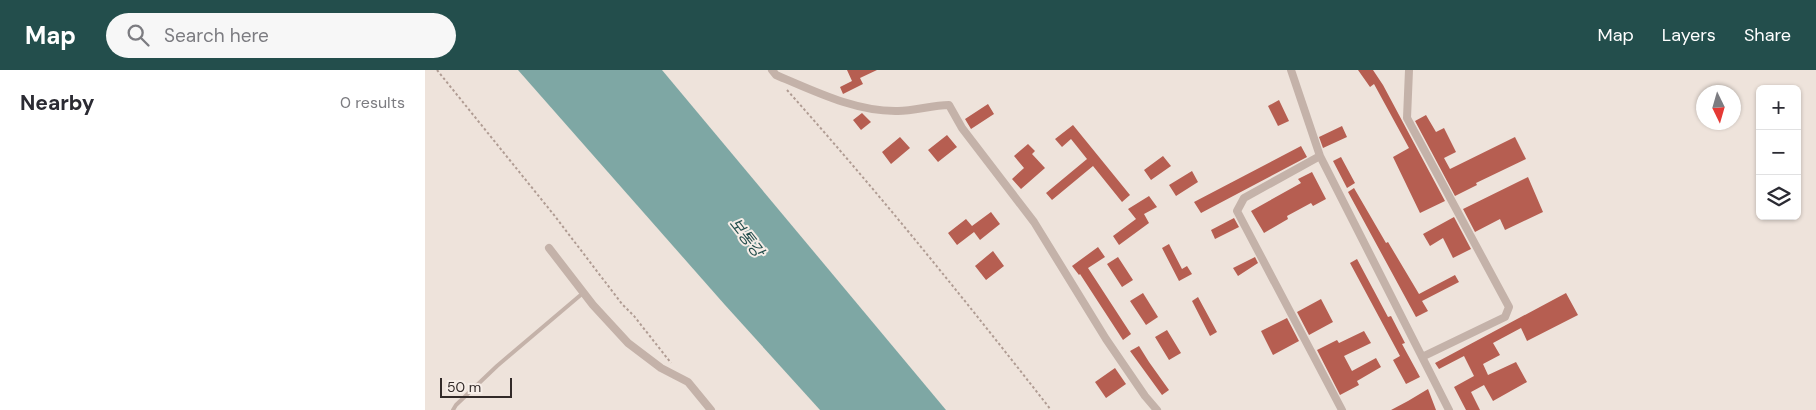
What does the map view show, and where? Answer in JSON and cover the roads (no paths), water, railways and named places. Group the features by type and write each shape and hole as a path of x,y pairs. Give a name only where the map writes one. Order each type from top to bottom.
{"street":[{"path":"772,70 776,75 811,90 870,109 900,111 949,105 961,128 1034,222 1107,339 1145,396 1157,410"},
{"path":"1291,70 1320,156 1449,410"},
{"path":"1409,70 1407,118 1509,307 1505,317 1422,357"},
{"path":"1320,156 1244,198 1237,211 1342,410"},
{"path":"549,248 628,343 661,368 688,382 711,410"}],"lane":[{"path":"453,410 497,366 584,292"}],"water":[{"name":"보통강","path":"518,70 662,70 946,410 820,410"}]}
